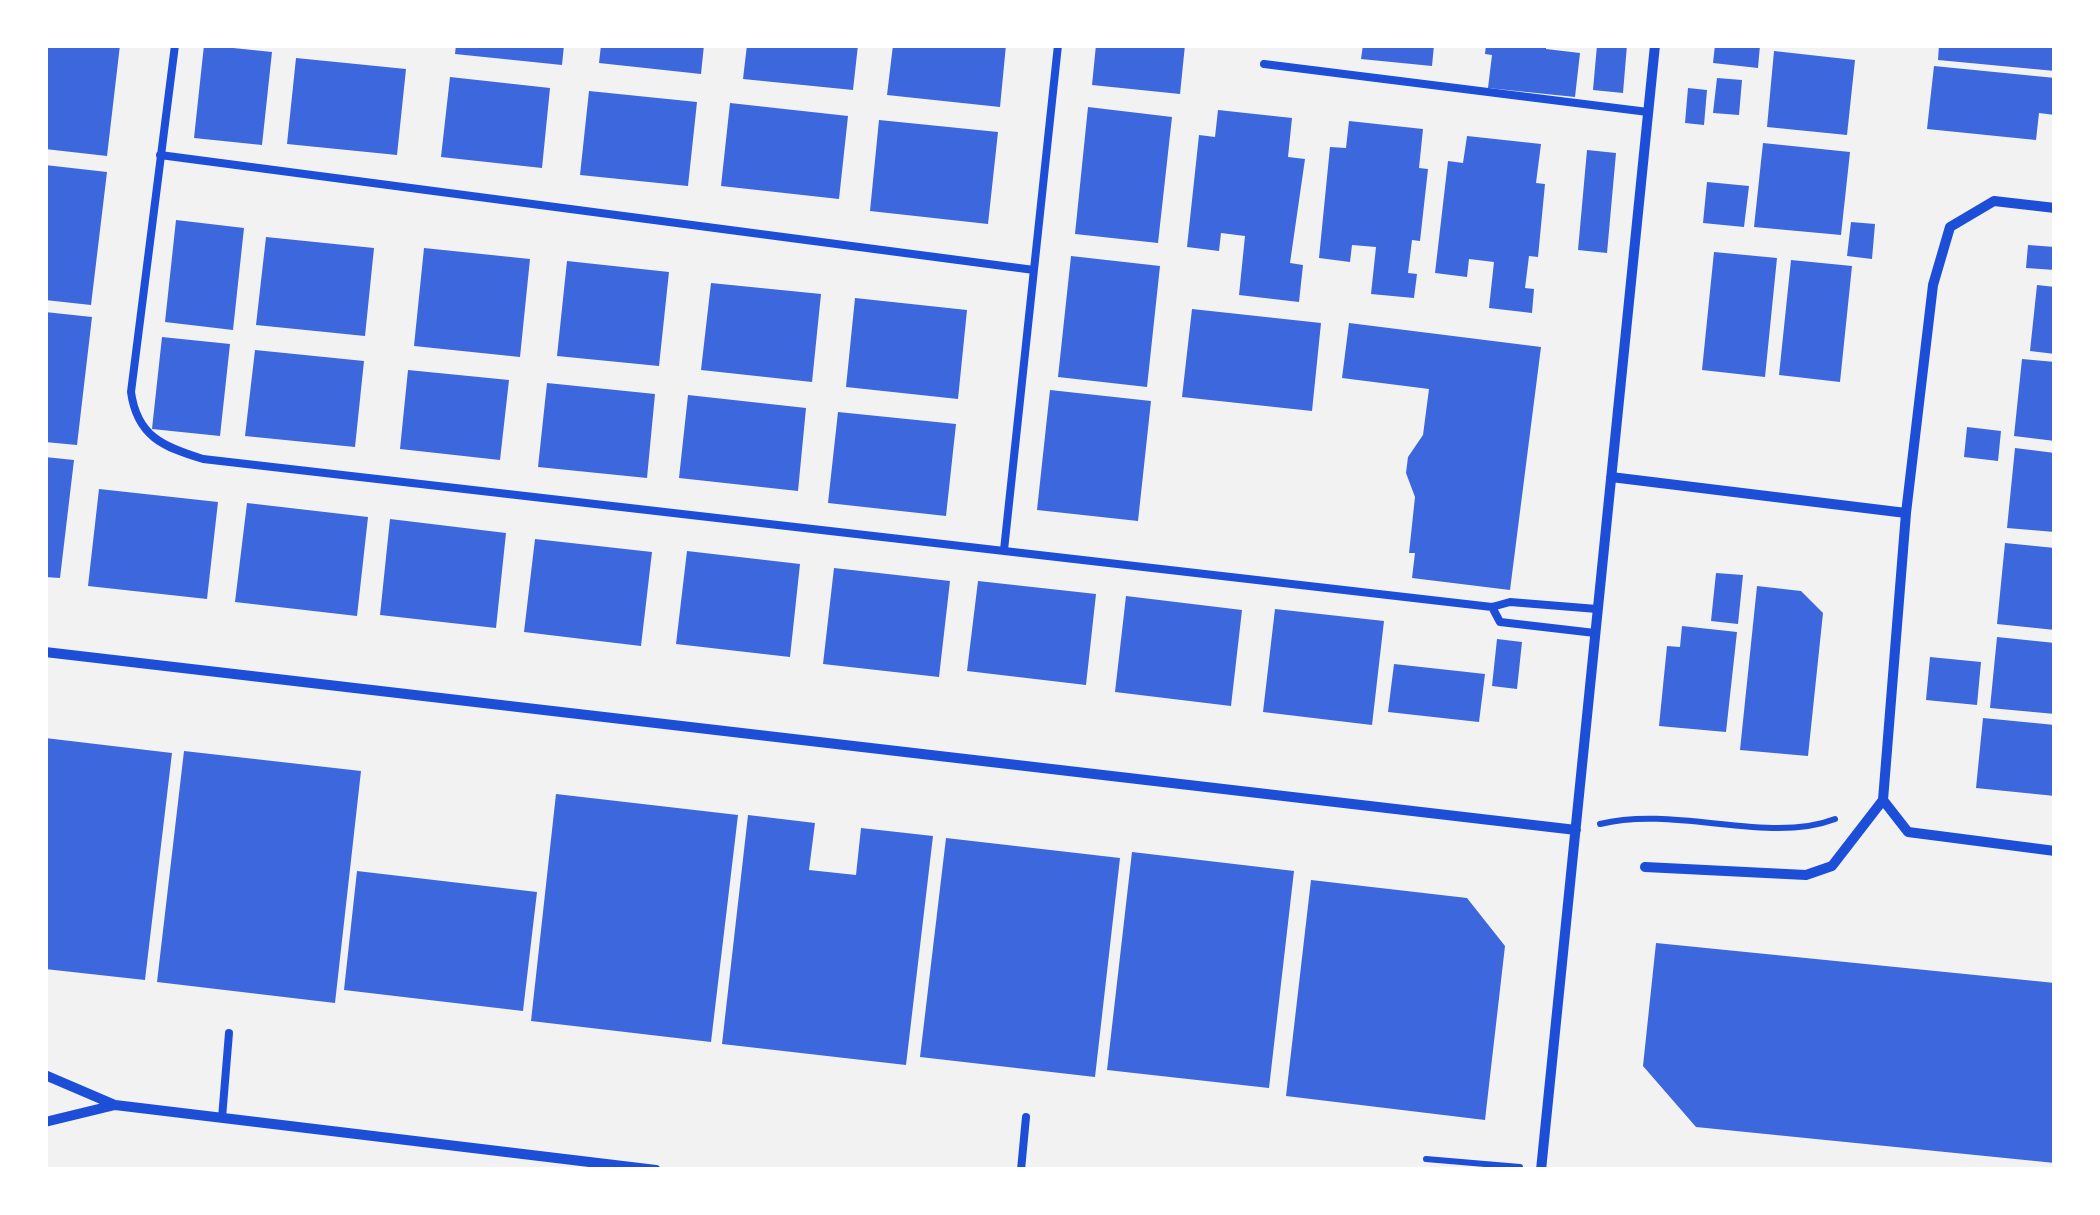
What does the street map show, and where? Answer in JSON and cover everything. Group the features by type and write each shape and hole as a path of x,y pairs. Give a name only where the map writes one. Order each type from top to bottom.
{"street":[{"path":"1542,1170 1654,45"},
{"path":"1644,867 1806,875 1832,866 1883,800 1906,514 1933,284 1950,226 1994,202 2055,208"},
{"path":"1611,477 1906,514"},
{"path":"45,652 1576,830"},
{"path":"1883,800 1908,832 2055,851"},
{"path":"45,1075 115,1105 656,1170"},
{"path":"45,1122 115,1105"}],"lane":[{"path":"175,45 130,392 134,414 146,435 173,450 203,459 1492,607 1510,602 1597,610"},
{"path":"1004,550 1058,45"},
{"path":"1264,64 1648,112"},
{"path":"160,154 1034,270"},
{"path":"1492,607 1500,622 1595,633"},
{"path":"222,1118 229,1034"},
{"path":"1022,1170 1026,1117"}],"path":[{"path":"1576,830 1649,816 1818,826 1883,800"},
{"path":"1426,1159 1542,1170"}],"building":[{"path":"45,45 120,45 107,156 45,149"},
{"path":"204,45 272,52 262,145 194,138"},
{"path":"456,45 564,45 562,65 455,54"},
{"path":"601,45 704,45 701,74 599,63"},
{"path":"747,45 858,45 853,90 743,79"},
{"path":"893,45 1006,45 1000,107 887,95"},
{"path":"1096,45 1185,45 1180,94 1092,85"},
{"path":"1363,45 1434,45 1432,66 1361,59"},
{"path":"1486,45 1546,45 1546,49 1580,53 1575,97 1488,88 1492,55 1485,54"},
{"path":"1597,45 1627,45 1623,93 1593,90"},
{"path":"1715,45 1760,45 1758,68 1713,63"},
{"path":"1939,45 2055,45 2055,71 1938,60"},
{"path":"1774,51 1855,60 1847,135 1767,127"},
{"path":"296,58 406,69 397,155 287,144"},
{"path":"1934,66 2055,78 2055,115 2039,113 2036,140 1927,129"},
{"path":"450,77 550,88 542,168 441,157"},
{"path":"1717,78 1742,80 1739,115 1713,113"},
{"path":"1688,88 1707,90 1704,125 1685,123"},
{"path":"589,91 697,102 688,186 580,175"},
{"path":"730,103 848,116 839,199 721,186"},
{"path":"1088,107 1172,117 1158,243 1075,234"},
{"path":"1218,110 1292,118 1288,157 1305,159 1290,263 1303,265 1299,302 1239,295 1245,236 1221,233 1219,251 1187,247 1199,135 1215,137"},
{"path":"879,120 998,132 988,224 870,211"},
{"path":"1349,121 1423,129 1419,168 1428,169 1420,241 1412,240 1408,273 1417,274 1414,298 1371,294 1376,247 1352,245 1350,262 1319,258 1330,147 1346,148"},
{"path":"1467,136 1541,144 1536,183 1545,184 1538,257 1529,256 1525,288 1534,289 1532,313 1489,308 1494,262 1469,259 1467,277 1435,273 1448,161 1463,163"},
{"path":"1763,143 1850,152 1841,235 1754,227"},
{"path":"1587,150 1616,153 1607,253 1578,250"},
{"path":"45,165 107,172 91,305 45,300"},
{"path":"1707,182 1749,186 1744,227 1703,223"},
{"path":"176,220 244,228 233,330 165,322"},
{"path":"1851,222 1875,224 1872,259 1847,256"},
{"path":"266,237 374,248 365,336 256,325"},
{"path":"2028,245 2055,247 2055,270 2026,268"},
{"path":"424,248 530,259 520,357 414,346"},
{"path":"1714,252 1777,258 1765,377 1702,370"},
{"path":"1071,256 1160,266 1147,387 1058,377"},
{"path":"1791,260 1852,266 1840,382 1779,375"},
{"path":"567,261 669,272 659,366 557,356"},
{"path":"711,283 821,294 812,382 701,370"},
{"path":"2037,285 2055,287 2055,354 2030,351"},
{"path":"855,298 967,310 958,399 846,387"},
{"path":"1192,309 1321,323 1312,411 1182,397"},
{"path":"45,312 92,317 77,445 45,442"},
{"path":"1349,323 1541,347 1510,590 1412,578 1415,553 1409,553 1415,497 1406,473 1408,457 1423,435 1429,389 1342,378"},
{"path":"162,337 230,344 220,436 152,429"},
{"path":"255,350 364,361 355,447 245,436"},
{"path":"2022,359 2055,362 2055,441 2014,436"},
{"path":"408,370 509,380 500,460 400,449"},
{"path":"547,383 655,394 647,478 538,467"},
{"path":"1050,390 1151,401 1138,521 1037,510"},
{"path":"688,395 806,408 798,491 679,478"},
{"path":"838,412 956,424 946,516 828,503"},
{"path":"1967,427 2001,431 1998,461 1964,457"},
{"path":"2015,448 2055,453 2055,532 2007,528"},
{"path":"45,457 74,460 60,578 45,577"},
{"path":"99,489 218,502 207,599 88,586"},
{"path":"247,503 368,517 357,616 235,602"},
{"path":"390,519 506,533 496,628 380,615"},
{"path":"535,539 652,552 641,646 524,632"},
{"path":"2005,543 2055,548 2055,630 1997,624"},
{"path":"687,551 800,564 790,657 676,644"},
{"path":"834,568 950,581 939,677 823,664"},
{"path":"1716,573 1743,575 1738,624 1711,621"},
{"path":"978,581 1096,594 1086,685 967,671"},
{"path":"1757,586 1801,591 1823,613 1808,756 1740,750"},
{"path":"1126,596 1242,610 1231,706 1115,692"},
{"path":"1275,609 1384,621 1372,725 1263,712"},
{"path":"1682,626 1737,632 1726,732 1659,726 1667,646 1680,647"},
{"path":"1997,637 2055,643 2055,714 1990,708"},
{"path":"1497,639 1522,642 1517,689 1492,686"},
{"path":"1930,657 1981,662 1977,705 1926,700"},
{"path":"1394,664 1485,674 1479,722 1388,712"},
{"path":"1983,718 2055,725 2055,796 1976,788"},
{"path":"45,738 172,753 145,980 45,969"},
{"path":"184,751 361,771 335,1003 157,982"},
{"path":"556,794 738,815 711,1042 531,1021"},
{"path":"748,815 815,823 809,870 856,875 861,828 933,836 906,1065 722,1044"},
{"path":"946,838 1120,858 1095,1077 920,1057"},
{"path":"1132,852 1294,871 1269,1088 1107,1070"},
{"path":"357,871 537,892 523,1011 344,990"},
{"path":"1311,880 1467,898 1505,946 1485,1120 1286,1096"},
{"path":"1656,943 2055,983 2055,1163 1696,1127 1643,1066"}]}
